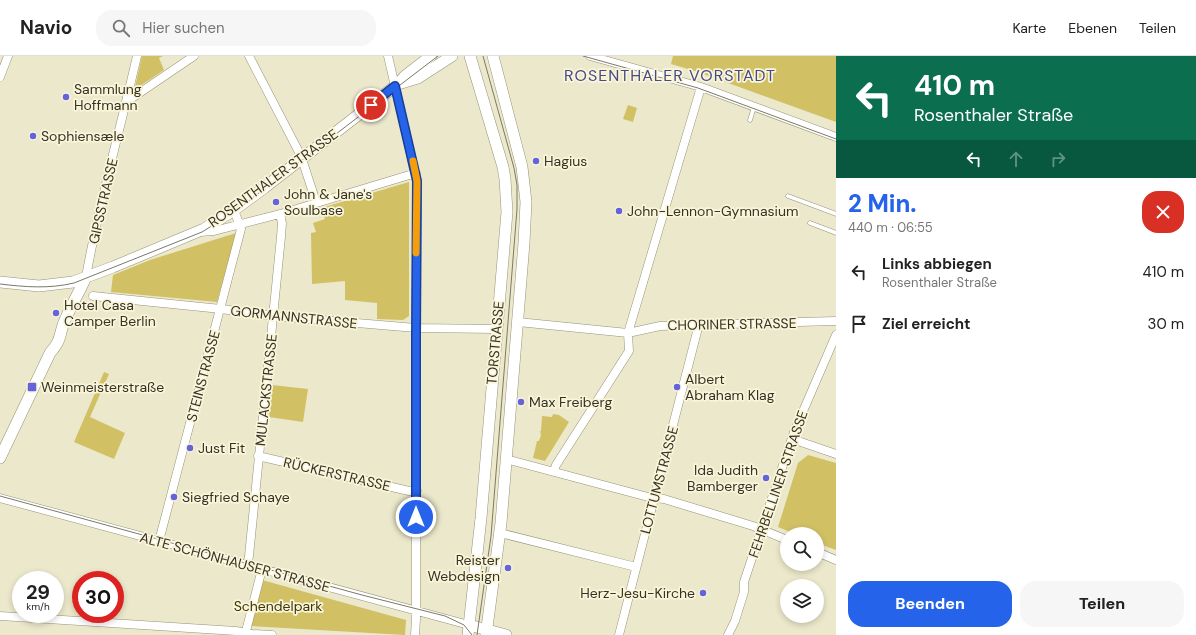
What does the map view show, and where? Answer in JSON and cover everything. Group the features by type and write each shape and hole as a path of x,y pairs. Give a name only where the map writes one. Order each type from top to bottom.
{"main road":[{"name":"ROSENTHALER STRASSE","path":"0,282 39,286 51,286 67,283 86,277 197,232 234,210 397,85 405,76 431,56"},
{"name":"ROSENTHALER STRASSE","path":"397,85 418,78 452,56"},
{"name":"TORSTRASSE","path":"469,630 481,518 507,212 505,179 470,56"},
{"name":"TORSTRASSE","path":"486,632 500,533 518,322 526,203 525,186 517,146 493,56"},
{"path":"0,458 50,353 51,344 63,325 86,277"},
{"path":"469,630 506,635"}],"street":[{"path":"0,77 8,56"},
{"name":"GIPSSTRASSE","path":"86,277 137,56"},
{"path":"127,97 132,98 194,56"},
{"path":"249,56 302,158 316,202"},
{"path":"388,56 397,85 417,181 415,635"},
{"path":"590,56 701,88 836,137"},
{"path":"554,471 629,351 628,333 701,88"},
{"path":"197,232 214,232 280,214 416,173"},
{"name":"STEINSTRASSE","path":"159,541 241,230 234,210"},
{"name":"MULACKSTRASSE","path":"247,566 274,316 282,223 280,214"},
{"name":"GORMANNSTRASSE","path":"93,296 274,316 416,328 496,329"},
{"path":"518,322 628,333"},
{"name":"CHORINER STRASSE","path":"628,333 660,326 836,322"},
{"name":"LOTTUMSTRASSE","path":"619,635 699,324"},
{"name":"FEHRBELLINER STRASSE","path":"728,635 735,621 744,592 744,582 794,431 836,335"},
{"path":"792,439 836,454"},
{"name":"RÜCKERSTRASSE","path":"258,456 410,491 416,491"},
{"path":"506,459 648,497 664,499 762,530 780,537"},
{"name":"ALTE SCHÖNHAUSER STRASSE","path":"0,498 416,611 469,630"},
{"path":"500,533 636,567"},
{"path":"824,555 836,560"},
{"path":"245,634 262,569"},
{"path":"0,616 236,630 245,634 272,635"}],"lane":[{"path":"750,120 754,107"},
{"path":"788,196 836,214"},
{"path":"810,223 836,233"}],"green space":[{"path":"142,56 163,56 159,58 164,70 137,88 135,87"},
{"path":"673,56 836,56 836,122 695,71 671,64"},
{"path":"628,105 637,108 633,122 623,119"},
{"path":"409,182 409,316 403,320 377,319 377,303 345,300 345,281 312,284 311,233 316,232 313,223 325,219 321,208"},
{"path":"236,233 217,302 111,292 113,275 150,260"},
{"path":"104,372 109,374 90,417 125,433 114,459 74,442"},
{"path":"272,385 308,389 303,422 269,417"},
{"path":"553,414 559,415 569,422 545,461 533,458 537,441 539,441 541,435 540,431 542,416 552,417"},
{"path":"808,455 836,463 836,550 824,546 824,527 778,527 798,463"},
{"name":"Schendelpark","path":"262,580 406,620 405,635 251,626"}],"tram line":[{"path":"0,284 37,287 74,283 202,232 234,212 438,56"},
{"path":"477,635 491,536 517,209 517,185 514,168 483,56"},
{"path":"583,56 698,88 836,139"},
{"path":"0,496 362,595 445,616 464,625 472,635"}],"slow traffic":[{"path":"413,161 417,181 416,253"}],"place":[{"name":"Sammlung Hoffmann","path":"66,97"},
{"name":"Sophiensæle","path":"33,136"},
{"name":"Hagius","path":"536,161"},
{"name":"John & Jane's Soulbase","path":"276,202"},
{"name":"John-Lennon-Gymnasium","path":"619,211"},
{"name":"Hotel Casa Camper Berlin","path":"56,313"},
{"name":"Weinmeisterstraße","path":"32,387"},
{"name":"Albert Abraham Klag","path":"677,387"},
{"name":"Max Freiberg","path":"521,402"},
{"name":"Just Fit","path":"190,448"},
{"name":"Ida Judith Bamberger","path":"766,478"},
{"name":"Siegfried Schaye","path":"174,497"},
{"name":"Reister Webdesign","path":"508,568"},
{"name":"Herz-Jesu-Kirche","path":"703,593"}],"district":[{"name":"ROSENTHALER VORSTADT","path":"670,75"}],"route":[{"path":"371,105 395,86 417,181 416,517"}]}
